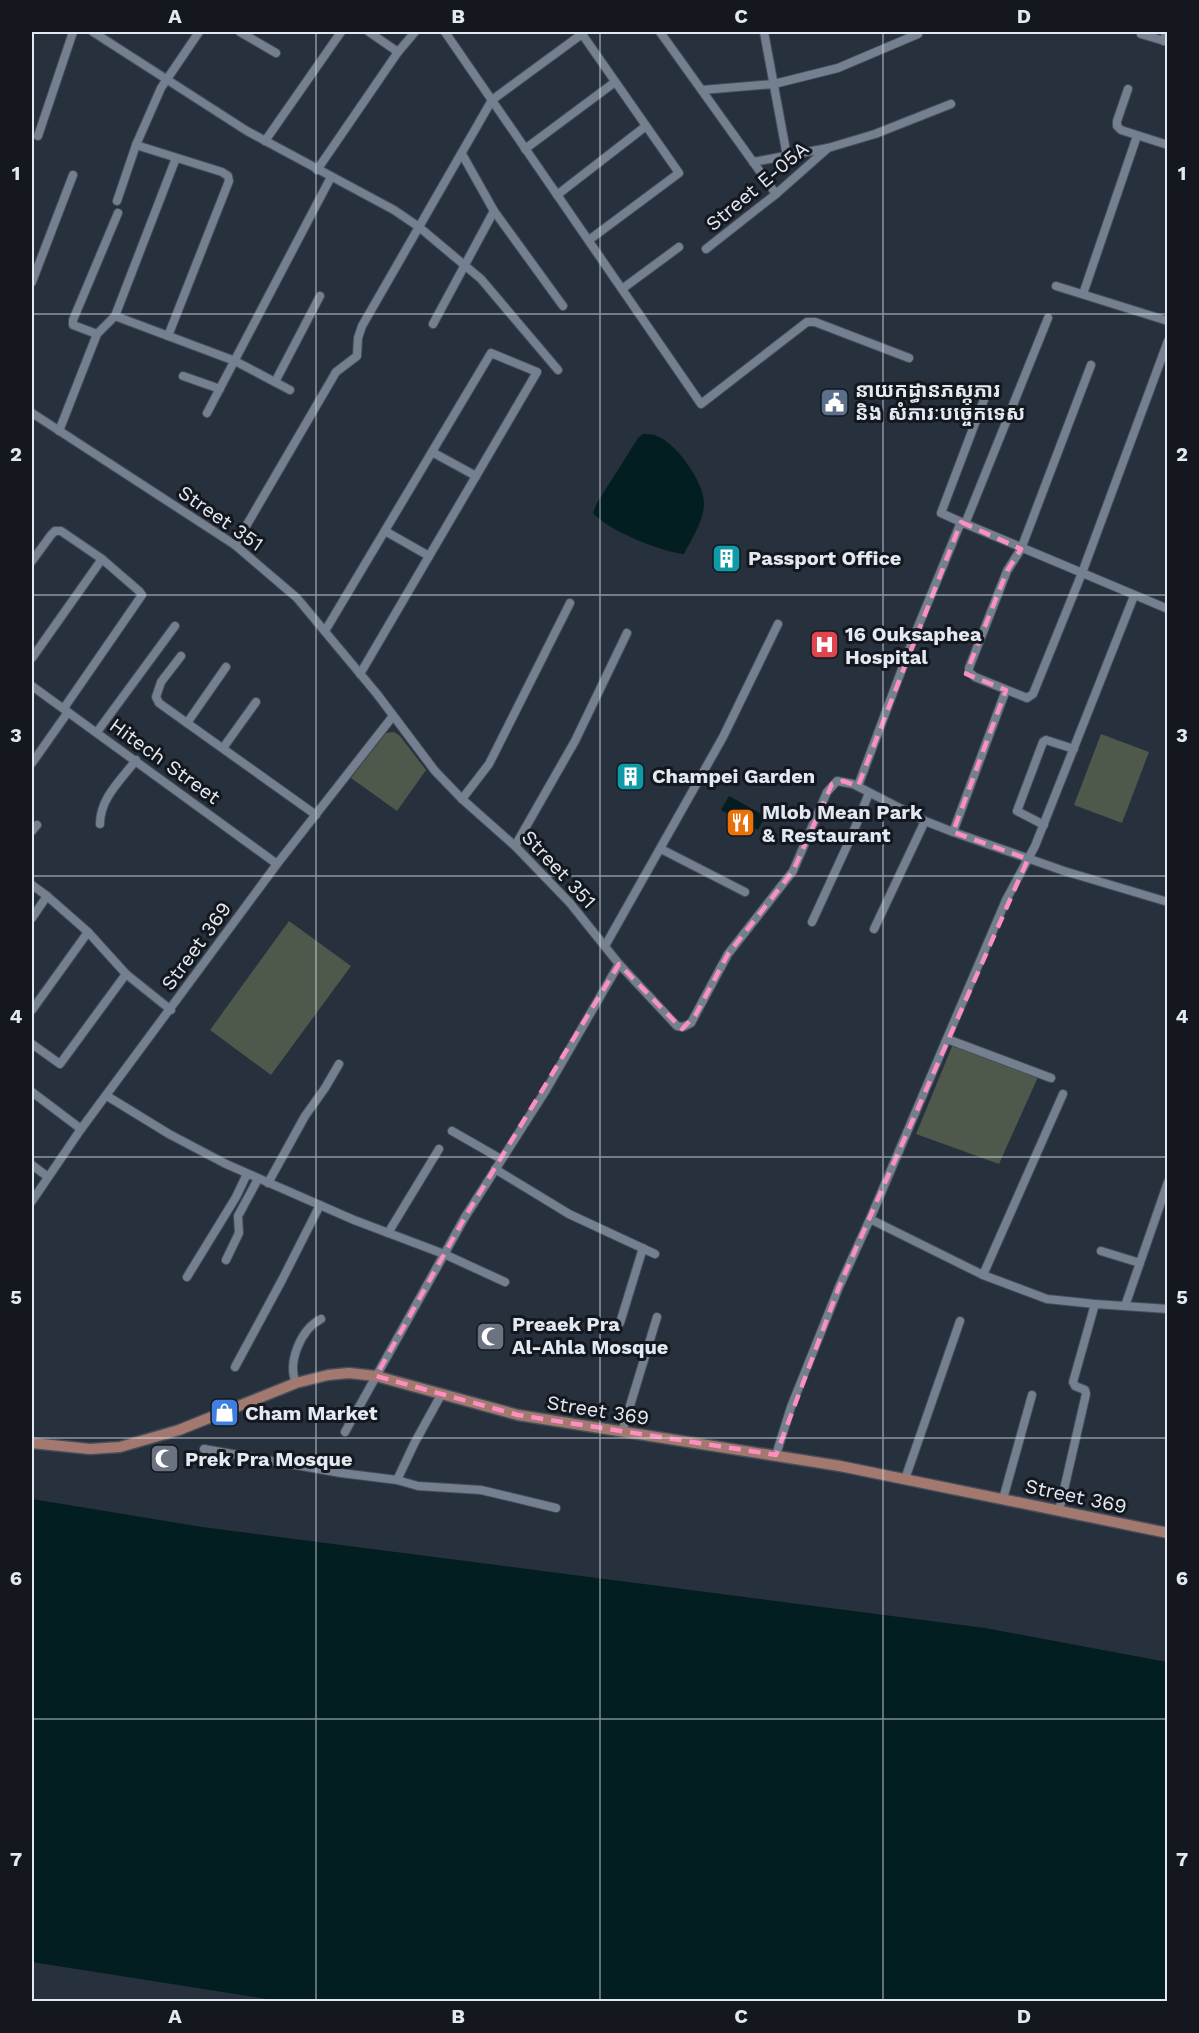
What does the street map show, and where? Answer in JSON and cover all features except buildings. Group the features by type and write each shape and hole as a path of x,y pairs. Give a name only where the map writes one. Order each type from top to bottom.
{"main road":[{"name":"Street 369","path":"32,1443 90,1449 120,1447 178,1430 297,1383 328,1375 349,1373 376,1376 518,1415 776,1455 1167,1533"}],"street":[{"path":"38,136 73,32"},
{"path":"93,32 265,141 394,210 419,227 481,279 558,370"},
{"path":"117,201 136,145 167,78 199,32"},
{"path":"240,32 276,53"},
{"path":"265,141 341,32"},
{"path":"369,32 399,52"},
{"path":"317,170 415,32"},
{"path":"445,32 701,404 807,322 816,322 909,358"},
{"path":"660,32 776,194"},
{"path":"764,32 787,156"},
{"path":"1142,34 1166,41 1166,32"},
{"path":"235,545 336,372 357,356 358,338 362,326 492,100 582,34 679,173 589,240"},
{"path":"702,90 774,84 838,68 918,34"},
{"path":"525,149 615,82"},
{"path":"1128,89 1117,121 1118,126 1121,130 1167,145"},
{"name":"Street E-05A","path":"753,162 828,148 875,134 951,104"},
{"path":"557,195 646,126"},
{"path":"1083,294 1137,136"},
{"path":"136,145 222,172 228,176 229,181 168,336"},
{"name":"Street E-05A","path":"706,249 776,194 828,148"},
{"path":"462,154 494,211 563,306"},
{"path":"60,431 98,334 115,316 176,159"},
{"path":"32,282 73,175"},
{"path":"207,413 331,177"},
{"path":"433,324 494,211"},
{"path":"98,334 77,328 73,325 73,320 118,213"},
{"path":"622,289 679,247"},
{"path":"1056,286 1167,321"},
{"path":"275,382 320,296"},
{"path":"115,316 235,361 290,390"},
{"path":"1048,318 917,629 858,786 869,794 953,832 1028,859 1167,902"},
{"path":"1091,365 1021,549 1007,571 969,668 969,672 975,677 1027,698 1033,694 1082,573 1167,341"},
{"path":"325,631 491,353 537,372 360,674"},
{"path":"183,376 220,389"},
{"path":"985,397 941,513 1021,549 1167,609"},
{"name":"Street 351","path":"32,413 235,545 297,598 360,674 435,771 462,799 515,846 570,903 619,963 674,1024 683,1027 691,1023 728,954 793,871 832,784 843,781 858,786"},
{"path":"432,452 476,476"},
{"path":"32,561 55,531 61,531 102,559 140,591 141,598 32,763"},
{"path":"385,531 429,556"},
{"path":"32,658 102,559"},
{"path":"776,1455 810,1358 1006,900 1044,825 1134,596"},
{"path":"462,799 489,764 570,603"},
{"path":"605,946 723,737 778,624"},
{"path":"97,732 175,626"},
{"path":"515,846 574,741 627,633"},
{"path":"181,656 161,682 156,697 159,703 316,815"},
{"path":"187,723 226,667"},
{"name":"Hitech Street","path":"32,686 278,864"},
{"path":"953,832 1006,690"},
{"path":"223,748 256,702"},
{"name":"Street 369","path":"32,1201 81,1129 278,864 393,716"},
{"path":"1044,825 1017,811 1043,742 1046,740 1074,749"},
{"path":"100,825 103,803 136,760"},
{"path":"812,922 869,794"},
{"path":"874,929 925,821"},
{"path":"661,849 745,892"},
{"path":"32,885 88,932 126,974 171,1010"},
{"path":"32,918 47,896"},
{"path":"32,1010 88,932"},
{"path":"345,1432 465,1217 546,1090 619,963"},
{"path":"32,1044 60,1064 126,974"},
{"path":"946,1040 1051,1078"},
{"path":"268,1183 305,1116 339,1064"},
{"path":"32,1092 81,1129"},
{"path":"983,1275 1063,1094"},
{"path":"107,1096 169,1134 247,1174 444,1254 504,1282"},
{"path":"452,1131 501,1159"},
{"path":"388,1233 439,1149"},
{"path":"32,1166 48,1177"},
{"path":"495,1170 568,1214 655,1254"},
{"path":"187,1277 236,1197 247,1174"},
{"path":"226,1260 239,1233 238,1216 258,1179"},
{"path":"1125,1306 1167,1182"},
{"path":"235,1367 320,1205"},
{"path":"870,1219 983,1275 1047,1299 1167,1309"},
{"path":"620,1323 643,1248"},
{"path":"1101,1251 1140,1263"},
{"path":"1059,1511 1086,1394 1085,1390 1073,1383 1095,1304"},
{"path":"622,1432 657,1317"},
{"path":"297,1383 292,1374 300,1341 312,1323 321,1319"},
{"path":"905,1479 960,1321"},
{"path":"397,1480 441,1395"},
{"path":"1002,1499 1032,1395"},
{"path":"204,1449 418,1485 481,1490 555,1508"}],"highlighted area":[{"path":"961,522 1021,549 1007,571 966,674 1006,690 953,832 1028,859 839,1287 776,1455 518,1415 376,1376 465,1217 619,964 682,1029 695,1016 728,954 793,871 832,784 843,781 858,786"}],"shaded area":[{"path":"643,434 657,436 673,447 688,464 703,493 704,509 684,554 662,549 622,533 593,513 638,438"},
{"path":"394,732 400,736 426,770 397,811 351,778 386,733"},
{"path":"1101,734 1149,752 1122,823 1074,805"},
{"path":"729,796 765,816 758,830 721,810"},
{"path":"289,921 351,966 271,1075 210,1030"},
{"path":"953,1044 1038,1077 999,1164 916,1134"},
{"path":"32,1499 202,1527 985,1628 1167,1662 1167,2001 286,2002 32,1962"}],"place":[{"name":"នាយកដ្ធានភស្កុភារ និង សំភារៈបច្ចេកទេស","path":"834,402"},
{"name":"Passport Office","path":"727,558"},
{"name":"16 Ouksaphea Hospital","path":"824,645"},
{"name":"Champei Garden","path":"631,776"},
{"name":"Mlob Mean Park & Restaurant","path":"741,823"},
{"name":"Preaek Pra Al-Ahla Mosque","path":"491,1336"},
{"name":"Cham Market","path":"224,1413"},
{"name":"Prek Pra Mosque","path":"164,1459"}]}
